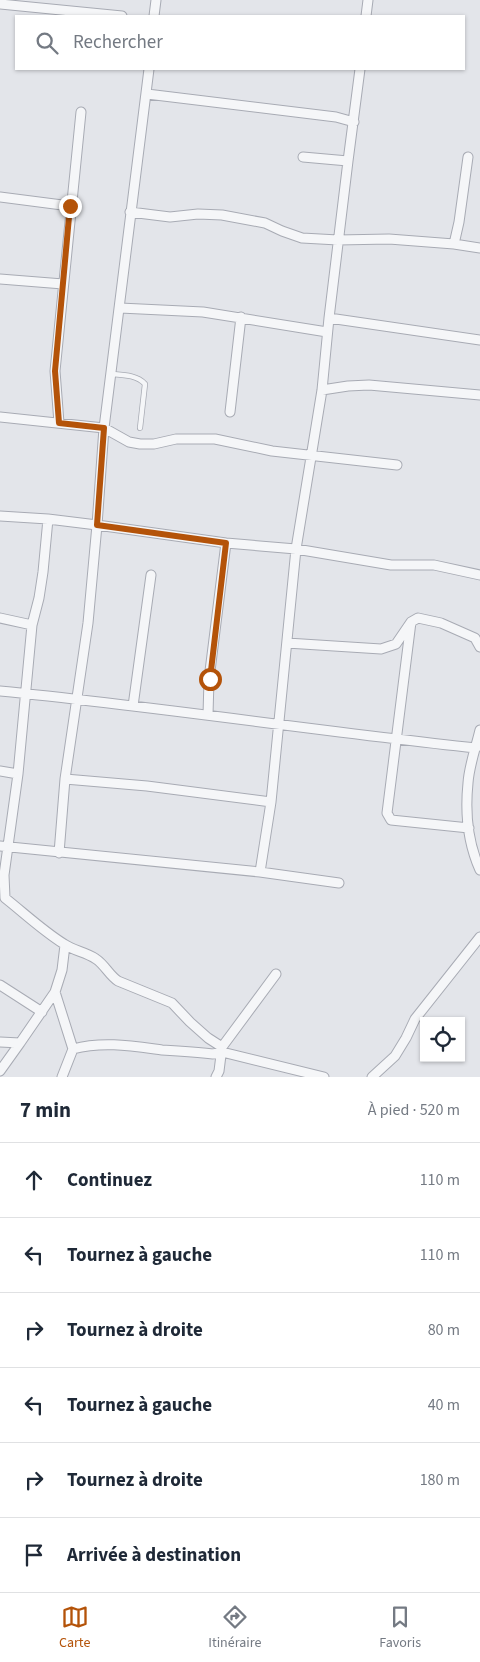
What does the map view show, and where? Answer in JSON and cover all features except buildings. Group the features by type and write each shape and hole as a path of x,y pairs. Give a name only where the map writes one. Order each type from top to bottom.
{"street":[{"path":"154,15 156,0"},
{"path":"366,15 368,0"},
{"path":"0,4 112,15"},
{"path":"59,853 65,778 88,623 104,428 149,70"},
{"path":"260,872 271,802 296,549 313,456 322,390 338,240 360,70"},
{"path":"147,94 336,117 354,122"},
{"path":"59,423 55,371 70,206 81,112"},
{"path":"303,157 348,160"},
{"path":"454,244 468,157"},
{"path":"0,197 70,206"},
{"path":"130,212 170,217 198,214 222,215 265,224 302,238 338,240 389,239 480,248"},
{"path":"0,279 63,284"},
{"path":"120,308 203,312 328,332"},
{"path":"230,412 241,317"},
{"path":"329,318 480,340"},
{"path":"322,390 369,385 480,395"},
{"path":"0,417 104,428 129,442 140,444 154,444 176,439 214,439 272,451 397,465"},
{"path":"0,516 97,525 226,543 296,549 391,566 434,565 480,575"},
{"path":"48,520 42,581 32,625 18,774 4,847 5,898 65,945 98,960 111,976 118,981 172,1003 190,1022 222,1050 324,1077"},
{"path":"208,714 210,679 226,543"},
{"path":"133,706 151,575"},
{"path":"0,618 32,625"},
{"path":"287,643 381,650 396,644 411,622 418,618 441,623 475,638 480,647"},
{"path":"411,622 387,813 391,820 469,828"},
{"path":"0,692 208,714 397,740 476,748"},
{"path":"480,730 468,782 469,828 474,855 480,870"},
{"path":"0,771 18,774"},
{"path":"65,778 271,802"},
{"path":"4,847 260,872 339,883"},
{"path":"372,1077 395,1056 415,1019 480,937"},
{"path":"0,1071 55,992 62,970 65,945"},
{"path":"216,1077 222,1050 276,974"},
{"path":"0,985 42,1012"},
{"path":"55,992 73,1049 62,1077"},
{"path":"0,1042 20,1043"},
{"path":"73,1049 102,1044 130,1045 213,1054 222,1050"}],"lane":[{"path":"111,374 134,377 145,384 140,428"}],"route":[{"path":"70,206 55,371 59,423 104,428 97,525 226,543 210,679"}]}
